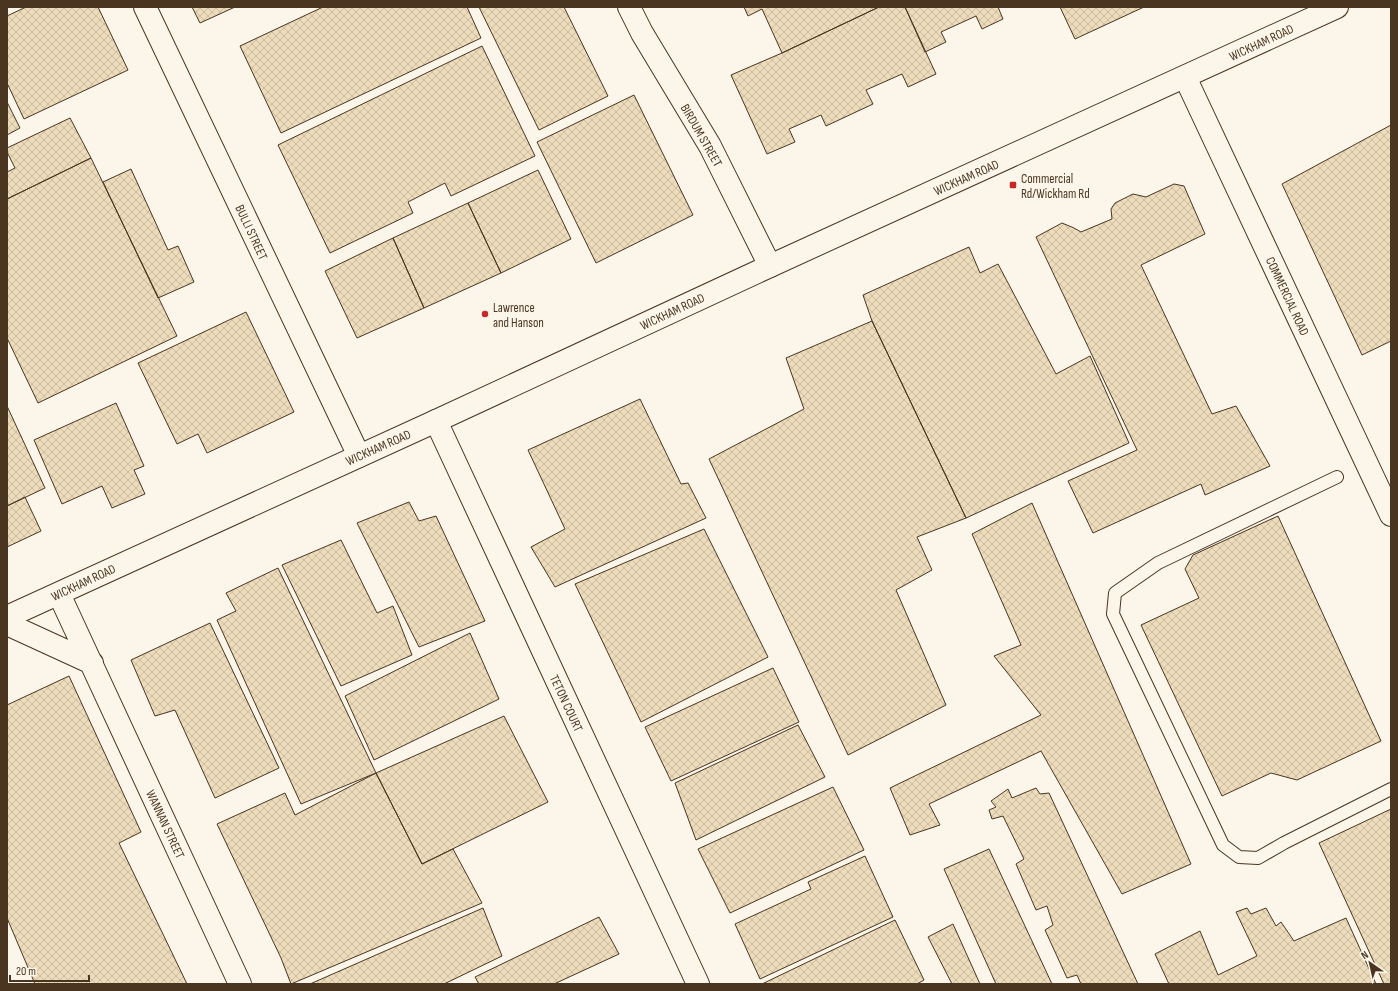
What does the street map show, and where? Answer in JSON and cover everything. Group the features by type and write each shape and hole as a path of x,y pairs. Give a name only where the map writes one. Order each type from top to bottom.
{"street":[{"name":"BULLI STREET","path":"145,7 359,456"},
{"name":"BIRDUM STREET","path":"629,7 642,33 710,146 770,266"},
{"name":"WICKHAM ROAD","path":"7,617 1337,7"},
{"name":"COMMERCIAL ROAD","path":"1185,77 1391,515"},
{"name":"TETON COURT","path":"436,421 698,984"},
{"name":"WANNAN STREET","path":"59,594 240,984"},
{"path":"7,624 92,663"}],"lane":[{"path":"1337,478 1158,563 1115,592 1113,614 1223,845 1239,857 1258,858 1284,843 1391,789"}],"building":[{"path":"26,7 98,7 128,70 24,119 7,83 7,16"},
{"path":"192,7 235,7 200,23"},
{"path":"323,7 467,7 481,38 281,133 240,46"},
{"path":"479,7 564,7 608,96 539,130"},
{"path":"744,7 879,7 782,53 762,9 748,16"},
{"path":"879,7 905,7 936,74 908,87 902,74 866,90 873,104 826,126 821,115 789,129 795,142 767,154 731,75 782,53"},
{"path":"905,7 998,7 1003,19 982,29 976,16 941,32 946,42 925,52"},
{"path":"1060,7 1144,7 1075,39"},
{"path":"482,46 535,156 451,196 445,183 408,202 413,213 330,253 278,145"},
{"path":"634,95 693,215 596,263 537,142"},
{"path":"7,102 20,128 7,135"},
{"path":"70,118 91,158 7,199 7,172 15,168 7,152 7,148"},
{"path":"1391,125 1391,341 1362,355 1282,184"},
{"path":"91,158 177,336 38,403 7,338 7,199"},
{"path":"131,169 168,250 178,246 194,282 158,298 103,182"},
{"path":"538,170 571,239 501,273 468,203"},
{"path":"1174,184 1184,186 1205,234 1141,265 1212,414 1236,406 1270,466 1205,495 1201,484 1093,533 1068,481 1137,450 1036,237 1062,223 1081,232 1112,219 1111,209 1115,203 1133,194 1146,197"},
{"path":"468,203 501,273 424,308 393,238"},
{"path":"393,238 424,308 357,338 325,271"},
{"path":"969,247 980,273 998,264 1056,374 1090,356 1129,443 966,518 872,321 863,295"},
{"path":"246,312 294,412 207,453 198,434 177,444 138,363"},
{"path":"872,321 966,518 917,537 932,570 896,590 946,705 848,755 709,459 804,409 786,358"},
{"path":"640,399 681,484 688,483 706,518 555,587 531,547 565,529 528,450"},
{"path":"116,403 144,466 134,470 145,494 112,508 102,486 62,504 34,440"},
{"path":"7,406 45,488 7,506"},
{"path":"25,497 41,531 7,547 7,506"},
{"path":"409,502 419,521 436,516 485,621 419,647 357,523"},
{"path":"1032,503 1191,864 1122,894 1041,751 929,804 940,825 910,835 890,788 1041,715 994,656 1021,645 972,534"},
{"path":"1278,516 1381,741 1297,780 1271,773 1222,796 1141,625 1199,598 1185,569 1193,555"},
{"path":"704,529 768,657 641,722 575,584"},
{"path":"341,540 377,613 393,606 412,655 341,686 282,565"},
{"path":"278,568 376,773 301,804 217,620 236,611 226,593"},
{"path":"210,623 279,768 215,798 175,710 155,716 131,660"},
{"path":"470,633 499,699 374,760 345,696"},
{"path":"773,668 799,722 671,781 645,727"},
{"path":"69,676 141,832 119,843 187,984 35,984 7,918 7,705"},
{"path":"504,716 548,802 422,864 376,773"},
{"path":"798,725 825,777 696,840 675,783"},
{"path":"376,773 422,864 453,849 482,903 291,984 281,958 217,824 285,793 295,815"},
{"path":"833,787 864,850 730,913 698,849"},
{"path":"1036,788 1040,794 1049,793 1138,984 1081,984 1077,975 1067,978 1045,930 1053,925 1047,906 1036,910 1016,864 1024,859 1003,816 992,819 989,810 996,807 991,801 1008,789 1012,798"},
{"path":"1391,809 1391,984 1384,984 1319,843"},
{"path":"989,849 1052,984 996,984 944,869"},
{"path":"865,856 893,917 760,979 735,924 811,889 808,882"},
{"path":"483,908 502,956 444,984 310,984"},
{"path":"1247,908 1251,914 1266,908 1276,926 1281,922 1294,941 1346,918 1376,984 1169,984 1155,954 1200,931 1218,975 1257,956 1236,912"},
{"path":"599,917 619,954 554,984 479,984 475,977"},
{"path":"895,920 924,980 917,984 762,984"},
{"path":"953,924 980,984 952,984 928,937"}],"place":[{"name":"Commercial Rd/Wickham Rd","path":"1013,185"},
{"name":"Lawrence and Hanson","path":"485,314"}]}
